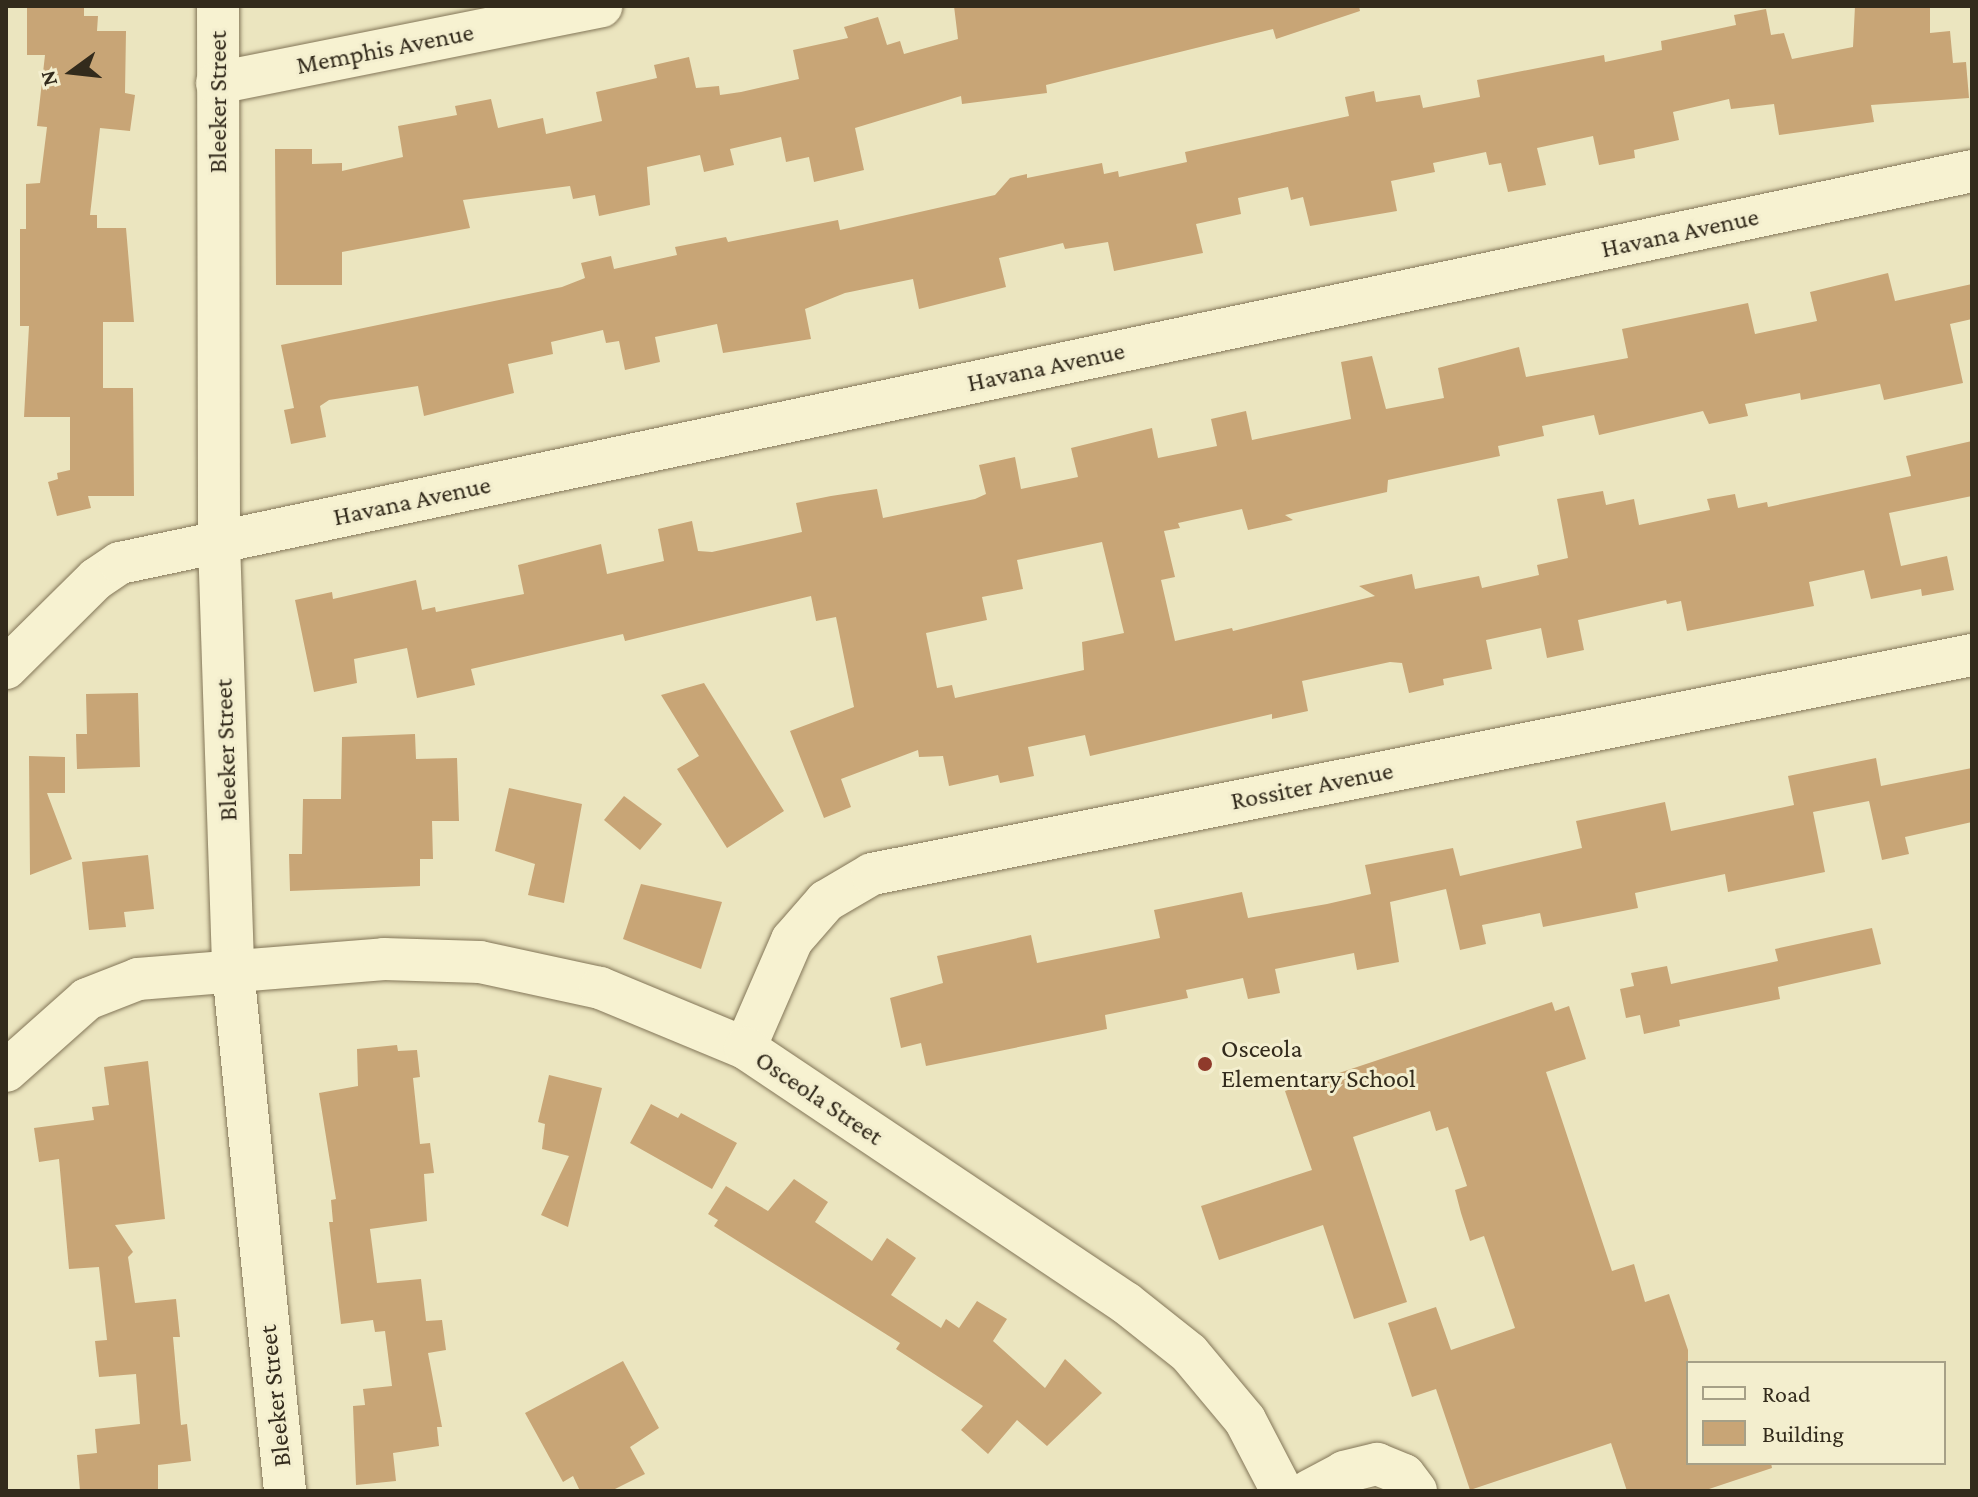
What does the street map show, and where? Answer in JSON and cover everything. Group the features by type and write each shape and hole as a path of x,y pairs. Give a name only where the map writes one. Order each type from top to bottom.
{"street":[{"name":"Bleeker Street","path":"218,6 219,542 233,970 285,1491"},
{"name":"Memphis Avenue","path":"217,83 601,6"},
{"name":"Havana Avenue","path":"6,668 96,579 120,563 1972,171"},
{"name":"Rossiter Avenue","path":"745,1048 792,940 826,901 872,874 1972,655"},
{"name":"Osceola Street","path":"6,1071 87,999 138,979 384,959 480,962 600,988 745,1048 1126,1303 1189,1353 1245,1420 1282,1491"},
{"path":"1309,1491 1344,1472 1377,1464 1404,1475 1416,1491"}],"building":[{"path":"27,6 84,6 84,16 98,16 97,31 126,31 125,93 135,95 130,131 100,128 90,215 97,215 97,228 126,228 134,322 103,322 103,388 133,388 134,496 88,496 91,508 57,516 48,482 58,479 57,473 70,470 70,417 24,417 29,326 20,326 20,229 26,229 26,184 40,183 47,127 37,126 45,55 27,55"},
{"path":"954,6 1359,6 1360,11 1276,39 1273,29 1046,85 1047,93 962,104 961,96 855,128 864,170 814,182 809,157 786,162 781,137 730,149 734,165 704,172 700,155 647,167 650,205 599,216 595,195 573,199 570,186 463,200 470,228 342,252 342,285 276,285 275,149 312,149 312,164 342,163 342,171 403,157 398,126 457,115 455,106 491,99 498,128 543,118 546,134 602,121 596,92 657,78 654,65 689,57 696,88 719,86 720,95 741,92 799,79 793,50 848,38 844,27 878,17 887,45 900,41 904,54 958,39"},
{"path":"1855,6 1930,6 1930,33 1950,31 1953,63 1966,62 1969,98 1871,105 1874,122 1779,135 1774,104 1731,109 1729,99 1673,112 1679,140 1634,150 1635,158 1599,165 1593,136 1537,148 1546,185 1508,192 1501,163 1489,165 1486,152 1433,163 1435,172 1391,181 1397,211 1310,226 1303,197 1291,200 1288,187 1238,198 1241,214 1196,224 1203,253 1114,271 1108,242 1065,249 1063,243 999,258 1006,287 919,309 913,279 845,293 805,309 811,339 723,353 717,324 655,337 660,362 625,370 619,341 606,343 603,330 551,342 553,354 508,364 514,393 424,416 418,386 329,400 320,406 326,437 291,444 284,410 294,408 281,345 562,287 585,278 581,263 611,256 614,269 677,255 675,247 726,237 728,242 838,220 840,230 995,195 1010,178 1027,174 1027,178 1102,163 1104,174 1118,171 1119,177 1187,162 1185,152 1349,116 1345,97 1374,91 1376,102 1420,95 1423,108 1480,97 1477,80 1604,55 1605,62 1662,50 1661,41 1736,25 1734,15 1766,9 1771,35 1784,33 1792,59 1853,47"},
{"path":"1888,273 1895,301 1972,284 1972,319 1950,324 1963,383 1884,400 1880,384 1801,400 1800,393 1745,404 1748,416 1709,424 1703,411 1599,435 1594,415 1542,426 1544,436 1498,446 1500,456 1388,480 1387,492 1285,515 1293,520 1248,530 1242,509 1178,523 1180,528 1164,531 1175,577 1161,580 1175,641 1232,628 1233,631 1375,596 1359,586 1412,574 1415,589 1479,576 1482,588 1539,575 1537,565 1568,558 1557,499 1603,491 1606,505 1634,499 1639,525 1710,510 1707,499 1735,494 1738,508 1767,502 1768,507 1911,476 1906,456 1972,441 1972,496 1889,513 1901,566 1947,556 1954,590 1922,596 1921,589 1871,599 1864,570 1809,582 1814,606 1687,631 1681,601 1667,604 1666,600 1578,620 1584,650 1547,658 1541,628 1486,640 1492,669 1443,679 1444,685 1409,693 1402,663 1390,662 1302,681 1308,711 1272,719 1272,714 1090,756 1085,735 1028,747 1034,776 1000,783 998,775 949,786 943,756 919,757 918,750 841,779 851,807 824,818 790,731 854,707 836,617 816,621 811,596 625,641 623,634 471,669 475,685 417,698 407,648 354,659 357,683 314,692 295,600 332,592 333,599 416,580 422,610 435,607 436,612 524,594 518,565 601,544 607,574 664,561 658,529 692,521 698,551 712,552 802,532 796,503 877,489 883,518 975,499 986,494 979,465 1015,457 1021,489 1078,477 1071,448 1152,428 1158,458 1217,446 1211,419 1246,411 1252,440 1351,419 1341,362 1372,356 1386,409 1444,398 1438,368 1519,347 1526,377 1628,358 1622,329 1748,303 1755,334 1817,321 1810,292","holes":["1102,542 1124,633 1082,642 1084,670 955,698 952,685 937,688 926,633 987,620 982,597 1023,589 1017,560"]},
{"path":"704,683 784,811 727,848 677,769 699,756 661,695"},
{"path":"138,693 140,767 77,769 76,734 87,734 86,694"},
{"path":"415,734 416,759 457,758 459,821 432,821 433,859 420,859 420,886 290,891 289,854 302,854 303,799 341,799 342,737"},
{"path":"29,756 65,757 65,793 47,793 72,859 30,875"},
{"path":"1876,758 1881,786 1972,768 1972,822 1905,837 1909,854 1882,860 1869,801 1813,812 1825,872 1728,892 1725,874 1635,893 1638,908 1543,927 1540,913 1482,925 1486,944 1460,950 1446,889 1390,902 1399,962 1357,970 1354,953 1275,969 1280,993 1248,999 1243,978 1186,990 1188,998 1105,1015 1107,1029 926,1066 921,1043 901,1048 890,998 943,983 937,956 1031,935 1037,963 1160,938 1154,910 1242,892 1248,918 1327,904 1371,894 1365,865 1453,848 1460,876 1582,848 1576,821 1665,802 1671,831 1794,805 1788,776"},
{"path":"509,788 582,804 564,903 528,895 535,864 495,851"},
{"path":"624,796 662,824 640,850 604,820"},
{"path":"148,855 154,909 124,912 126,927 89,930 82,862"},
{"path":"641,884 722,902 701,969 623,939"},
{"path":"1872,928 1881,964 1778,987 1780,999 1679,1020 1680,1026 1644,1034 1640,1015 1626,1018 1620,989 1634,986 1631,973 1667,966 1671,984 1778,961 1775,949"},
{"path":"1552,1002 1555,1011 1569,1006 1586,1059 1546,1072 1612,1271 1634,1264 1645,1302 1669,1294 1688,1350 1686,1465 1771,1465 1772,1468 1703,1491 1627,1491 1611,1443 1470,1490 1436,1389 1412,1397 1388,1323 1436,1307 1451,1350 1515,1328 1484,1236 1470,1241 1455,1190 1467,1186 1448,1127 1436,1131 1430,1111 1353,1137 1407,1302 1354,1319 1323,1225 1219,1260 1201,1206 1312,1170 1285,1091"},
{"path":"397,1045 398,1051 417,1050 420,1077 413,1078 420,1144 430,1143 434,1173 424,1174 427,1221 370,1229 377,1283 421,1279 426,1321 442,1320 446,1350 428,1353 442,1427 437,1427 439,1446 393,1453 396,1481 356,1485 353,1406 365,1405 363,1389 392,1386 385,1331 375,1332 373,1320 341,1324 329,1222 333,1222 331,1200 336,1199 319,1093 358,1086 357,1049"},
{"path":"148,1061 165,1219 115,1225 133,1252 128,1257 135,1303 176,1299 180,1337 173,1337 181,1425 187,1424 191,1461 158,1465 158,1491 80,1491 77,1455 97,1453 95,1429 140,1424 136,1374 99,1377 95,1341 107,1340 99,1267 69,1269 59,1159 39,1162 34,1128 94,1120 92,1107 109,1105 104,1067"},
{"path":"549,1075 602,1088 568,1227 541,1215 569,1156 542,1149 545,1124 538,1122"},
{"path":"651,1104 678,1118 681,1113 737,1143 712,1189 630,1143"},
{"path":"794,1179 828,1202 815,1222 872,1261 887,1238 916,1258 891,1295 941,1328 946,1319 959,1328 977,1301 1007,1319 993,1341 1045,1388 1065,1359 1102,1393 1047,1446 1017,1420 988,1454 961,1430 983,1406 896,1349 900,1343 714,1226 718,1220 708,1214 726,1186 768,1211"},
{"path":"623,1361 659,1428 630,1447 645,1474 611,1491 580,1491 573,1476 563,1482 525,1413"}],"place":[{"name":"Osceola Elementary School","path":"1205,1064"}]}
